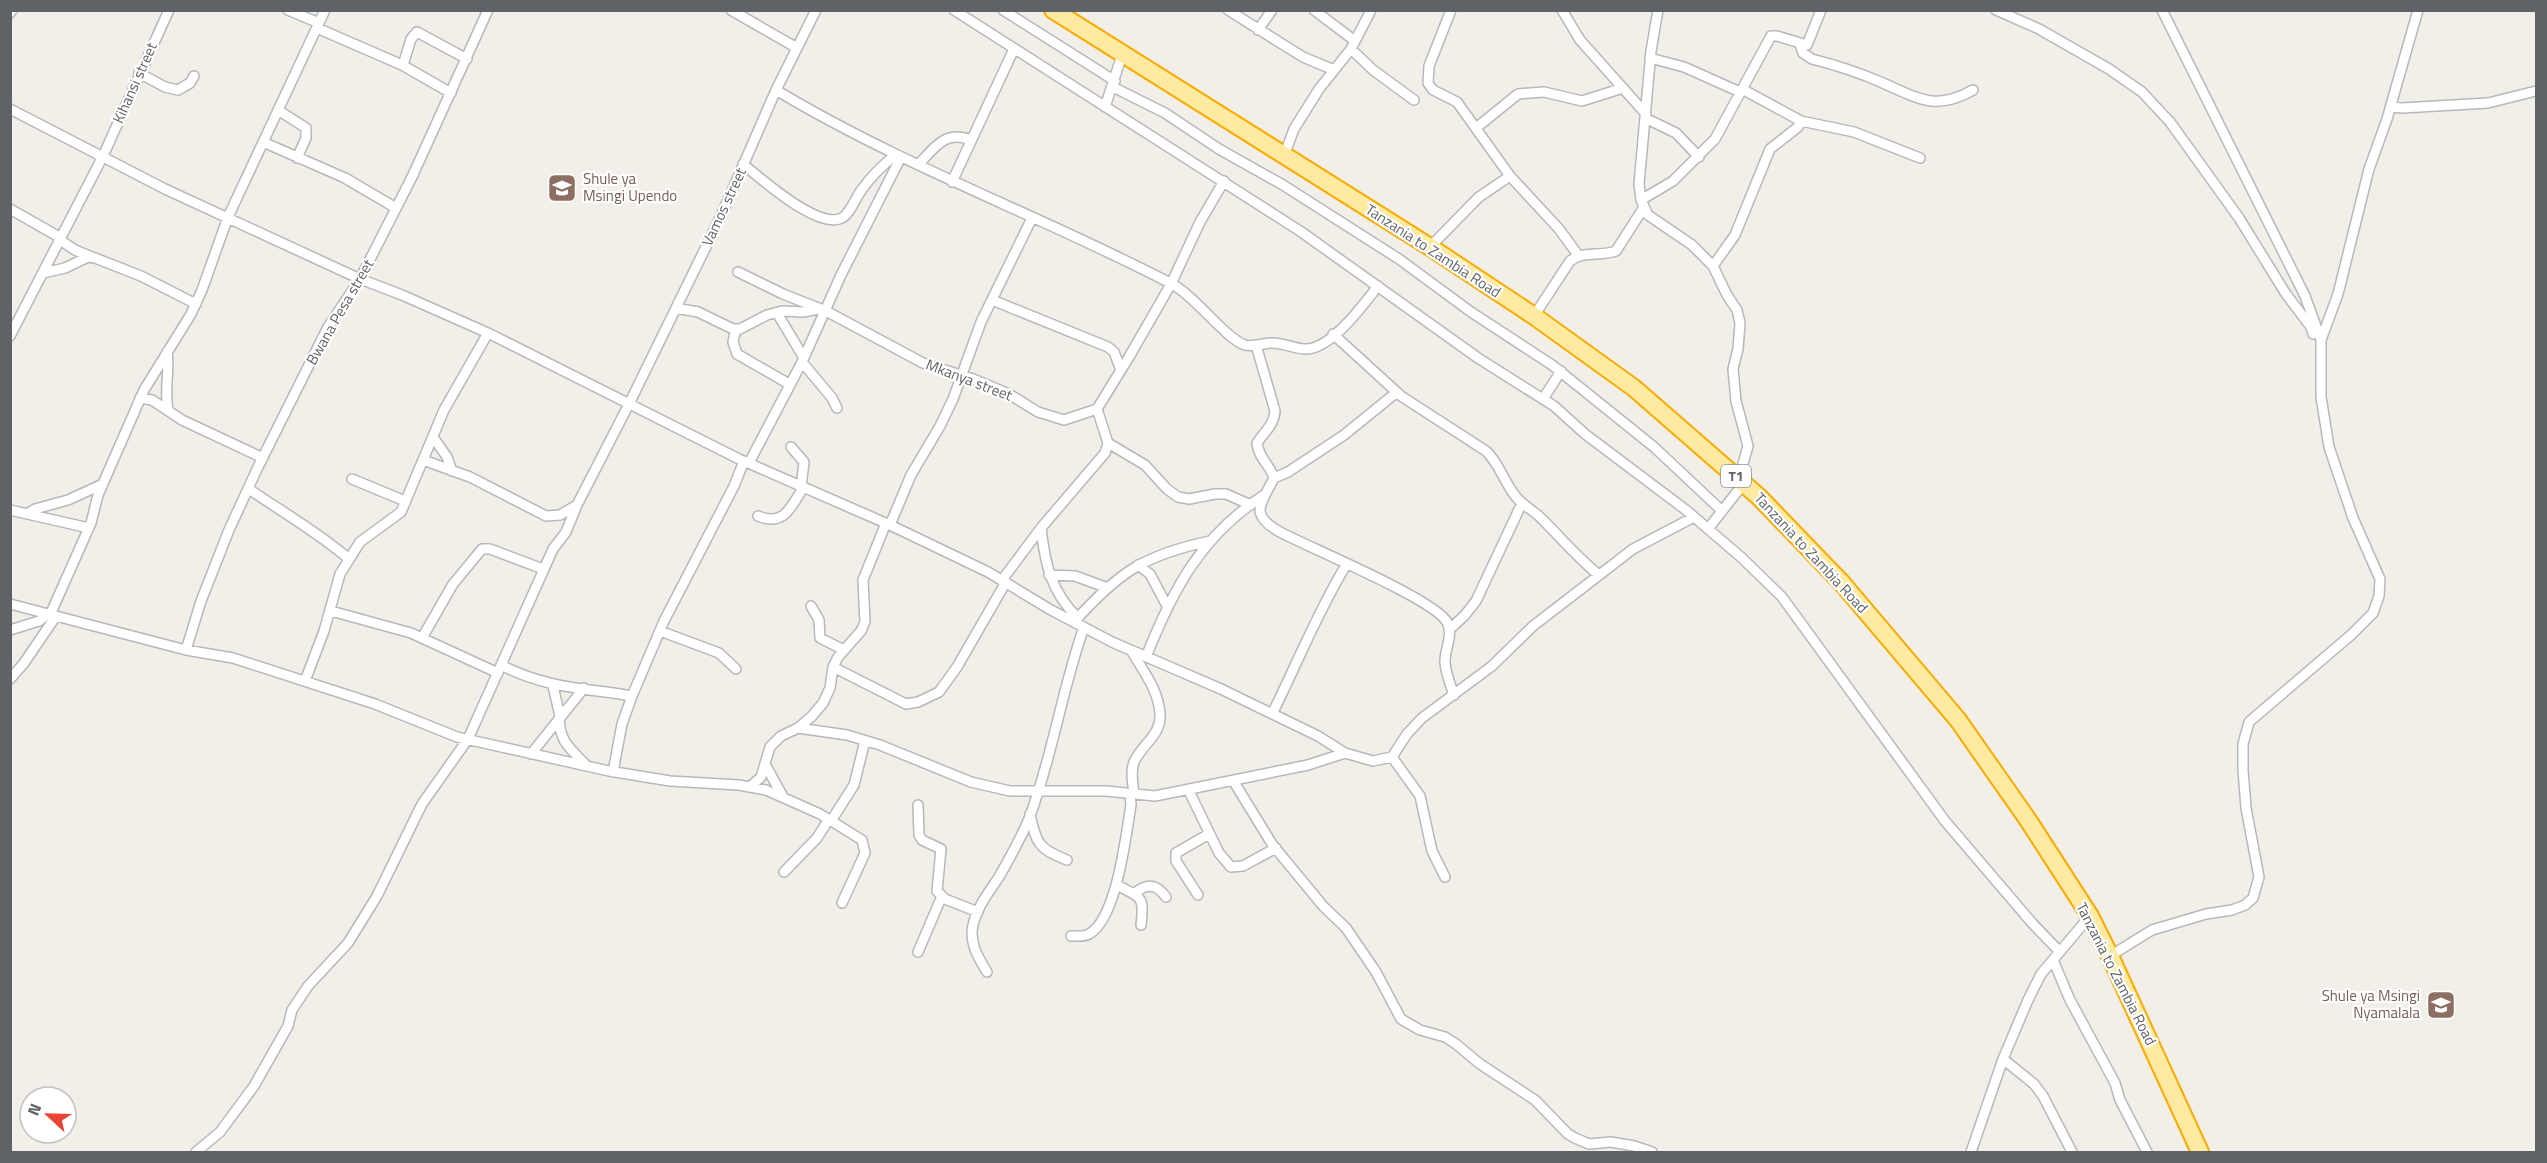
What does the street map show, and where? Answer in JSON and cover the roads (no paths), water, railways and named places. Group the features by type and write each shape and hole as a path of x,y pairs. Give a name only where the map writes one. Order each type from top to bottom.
{"highway":[{"name":"Tanzania to Zambia Road","path":"1063,13 1122,55 1430,247 1534,316 1634,388 1741,481 1841,582 1958,720 2028,820 2090,916 2200,1152"}],"street":[{"name":"Kihansi street","path":"10,336 103,156 169,10"},
{"path":"288,10 403,65 451,93"},
{"path":"10,679 24,663 51,615 89,528 103,484 140,398 196,304 228,217 326,10"},
{"name":"Bwana Pesa street","path":"186,650 201,601 263,458 328,327 360,279 396,208 488,10"},
{"path":"731,10 797,48"},
{"name":"Vamos street","path":"196,1152 220,1132 254,1086 288,1026 292,1010 308,986 348,943 377,896 422,804 468,739 543,569 553,549 566,532 577,505 676,308 776,90 816,10"},
{"path":"954,10 1013,51 1224,181 1479,358 1544,399 1743,558 1782,597 1945,821 2033,924 2060,952"},
{"path":"1003,10 1114,84 1283,185 1399,259 1471,312 1561,371 1654,447 1722,510"},
{"path":"1228,10 1303,57 1334,70"},
{"path":"1258,30 1272,10"},
{"path":"1314,10 1353,45 1373,70 1414,100"},
{"path":"1284,156 1294,129 1319,89 1353,45 1371,10"},
{"path":"1451,10 1429,66 1428,83 1432,90 1457,102 1510,176 1559,230 1578,255"},
{"path":"1562,10 1580,40 1646,116 1676,133 1699,157"},
{"path":"1658,10 1650,58 1639,184 1642,204 1648,214 1692,245 1713,266 1726,295 1737,309 1740,323 1738,349 1733,369 1736,401 1748,446 1741,481 1708,529"},
{"path":"1534,316 1558,279 1578,255 1610,253 1616,250 1642,204 1673,181 1715,139 1771,36 1807,45 1821,10"},
{"path":"1996,10 2039,29 2109,69 2142,93 2170,122 2240,218 2286,294 2311,327 2321,353"},
{"path":"2110,956 2152,930 2206,914 2232,910 2245,905 2253,898 2259,878 2246,808 2242,744 2249,722 2351,635 2373,613 2379,596 2380,579 2353,518 2330,447 2321,397 2321,340 2305,296 2162,10"},
{"path":"2321,340 2338,294 2369,169 2391,107 2418,10"},
{"path":"403,65 411,39 417,32 467,58"},
{"path":"1800,44 1803,53 1812,59 1872,79 1921,99 1946,102 1973,90"},
{"path":"952,182 1013,51"},
{"path":"1105,107 1122,55"},
{"path":"1650,58 1684,67 1741,90 1801,120 1854,132 1920,158"},
{"path":"139,73 165,87 178,90 190,83 194,76"},
{"path":"1476,128 1518,94 1544,92 1582,101 1623,88"},
{"path":"776,90 898,156 1122,258 1171,284 1182,290 1235,338 1246,345 1273,343 1304,349 1317,347 1350,320 1378,286"},
{"path":"2391,107 2488,103 2536,91"},
{"path":"10,109 165,189 360,279 488,333 747,462 888,524 1004,581 1076,620"},
{"path":"278,110 306,128 306,138 297,158"},
{"path":"1713,266 1735,235 1770,149 1798,127 1801,120"},
{"path":"918,165 938,145 954,135 971,140"},
{"path":"263,142 345,178 396,208"},
{"path":"743,164 788,201 810,213 835,219 842,218 847,213 866,184 898,156"},
{"path":"613,772 622,724 632,696 684,579 803,360 823,310 898,156"},
{"path":"1430,247 1479,197 1510,176"},
{"path":"833,667 906,704 939,692 957,667 1004,581 1041,528 1105,453 1108,443 1096,410 1171,284 1200,222 1224,181"},
{"path":"10,210 75,250 141,276 196,304"},
{"path":"750,787 761,777 770,747 781,736 798,728 822,703 830,688 833,667 861,631 865,622 863,580 911,475 940,426 962,376 981,322 1032,218"},
{"path":"43,273 65,268 92,257"},
{"name":"Mkanya street","path":"738,272 823,310 923,363 1009,394 1052,418 1064,420 1096,410"},
{"path":"992,300 1108,347 1114,352 1121,370"},
{"path":"676,308 698,312 736,329 777,313 823,310"},
{"path":"777,313 803,360 837,408"},
{"path":"736,329 734,342 737,354 789,384"},
{"path":"305,681 331,611 340,574 360,542 401,512 432,437 462,374 488,333"},
{"path":"1333,334 1397,392 1486,451 1522,503 1541,518 1571,551 1599,575"},
{"path":"1256,345 1275,411 1271,426 1257,443 1258,451 1272,470 1274,478"},
{"path":"167,352 168,373 165,396 168,410"},
{"path":"1544,399 1561,371"},
{"path":"1397,392 1344,435 1288,472 1274,478 1259,507 1261,517 1267,525 1346,565 1388,583 1440,614 1447,622 1449,630 1445,661 1454,694"},
{"path":"140,398 152,400 182,420 263,458"},
{"path":"432,437 447,457 452,471"},
{"path":"1108,443 1144,465 1167,489 1178,496 1189,499 1226,494 1251,505"},
{"path":"758,516 771,521 777,520 784,515 802,487 804,462 791,447"},
{"path":"423,460 498,490 546,516 560,515 577,505"},
{"path":"352,479 405,501"},
{"path":"27,514 35,509 68,500 103,484"},
{"path":"249,489 313,530 349,559"},
{"path":"1146,657 1167,606 1197,555 1210,541 1265,495"},
{"path":"1449,630 1476,601 1522,503"},
{"path":"10,510 89,528"},
{"path":"1041,528 1049,575 1065,605 1084,627 1221,689 1318,736 1345,753 1374,761 1392,757 1407,734 1422,718 1492,666 1533,626 1633,549 1694,517"},
{"path":"1076,620 1108,588 1138,565 1165,551 1210,541"},
{"path":"422,638 453,584 482,549 490,549 543,569"},
{"path":"1138,565 1150,574 1167,606"},
{"path":"1272,714 1299,661 1320,610 1346,565"},
{"path":"1049,575 1075,576 1108,588"},
{"path":"10,604 186,650 233,658 468,739 613,772 670,781 750,787 782,796 830,820 856,836 865,846 861,864 842,903"},
{"path":"811,606 819,620 820,638 844,650"},
{"path":"331,611 422,638 500,669 553,686 584,688 632,696"},
{"path":"10,630 51,615"},
{"path":"987,972 975,952 972,935 978,912 1019,840 1030,814 1057,730 1066,688 1084,627"},
{"path":"660,631 719,653 736,669"},
{"path":"1071,936 1088,935 1094,930 1105,913 1117,885 1131,805 1131,776 1134,762 1158,729 1160,715 1154,689 1131,650"},
{"path":"553,686 561,737 566,746 587,766"},
{"path":"531,754 584,688"},
{"path":"798,728 847,735 971,782 1010,791 1155,796 1234,782 1308,765 1345,753"},
{"path":"784,872 817,838 854,785 865,741"},
{"path":"1392,757 1420,796 1432,851 1445,877"},
{"path":"766,766 782,796"},
{"path":"1234,782 1276,848 1323,906 1346,928 1372,966 1401,1018 1420,1030 1445,1037 1456,1044 1480,1064 1535,1100 1568,1134 1589,1144 1611,1142 1652,1152"},
{"path":"1188,789 1219,853 1231,867 1243,866 1276,848"},
{"path":"918,805 919,835 922,840 941,849 937,891 942,897 978,912"},
{"path":"1030,814 1038,845 1067,860"},
{"path":"1198,895 1175,857 1182,848 1209,834"},
{"path":"1117,885 1135,893 1142,904 1141,925"},
{"path":"1135,893 1141,888 1154,886 1158,887 1166,897"},
{"path":"918,952 942,897"},
{"path":"1971,1152 2003,1059 2032,991 2042,974 2090,916"},
{"path":"2053,960 2070,1000 2115,1083 2120,1101 2147,1152"},
{"path":"2003,1059 2034,1084 2043,1096 2072,1152"}],"place":[{"name":"Shule ya Msingi Upendo","path":"562,188"},
{"name":"Shule ya Msingi Nyamalala","path":"2441,1005"}]}
